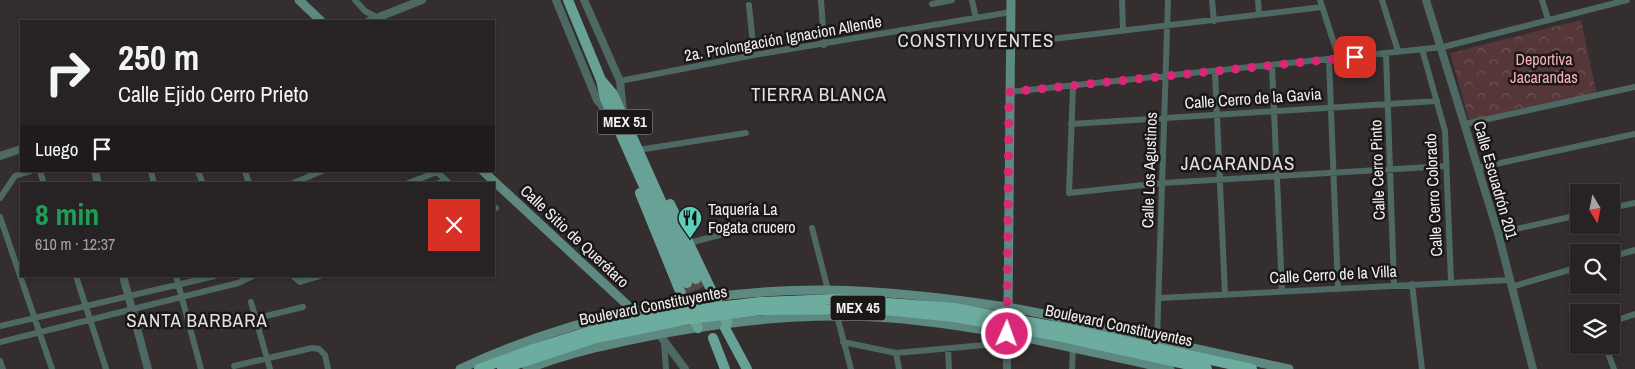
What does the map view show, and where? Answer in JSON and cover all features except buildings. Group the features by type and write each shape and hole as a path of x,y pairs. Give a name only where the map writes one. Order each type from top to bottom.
{"highway":[{"name":"Boulevard Constituyentes","path":"478,369 534,353 594,330 682,311 727,304 828,300 913,304 979,312 1252,369"},
{"name":"Boulevard Constituyentes","path":"1154,348 1207,369"},
{"name":"Boulevard Constituyentes","path":"502,369 534,353"}],"main road":[{"path":"299,0 320,20"},
{"name":"MEX 51","path":"568,0 601,80 613,94 619,120 626,144 691,281 638,150 619,120"},
{"path":"1007,338 1011,0"},
{"path":"626,144 631,170 684,301 698,328"},
{"path":"645,166 658,180 715,296 726,325 747,369"},
{"name":"Calle Sitio de Querétaro","path":"484,172 495,182"},
{"name":"Calle Sitio de Querétaro","path":"495,182 662,338"},
{"path":"460,369 530,342 588,323 634,311 715,296 828,290 923,296 1008,308 1058,318 1154,348 1289,369"},
{"path":"526,369 602,345 662,338 698,328 791,317 837,316 921,320 1007,338 1050,343 1136,365 1170,369"},
{"path":"726,325 752,369"},
{"path":"713,338 725,369"}],"street":[{"path":"355,0 372,19 422,0"},
{"path":"556,0 597,100 619,120"},
{"path":"584,0 620,81 619,120"},
{"path":"821,0 824,45"},
{"path":"932,4 952,0"},
{"path":"972,0 976,18"},
{"path":"1122,0 1123,29"},
{"name":"Calle Los Agustinos","path":"1154,348 1159,298 1168,0"},
{"path":"1212,0 1214,21"},
{"path":"1258,0 1259,14"},
{"path":"1320,0 1340,58"},
{"path":"1382,0 1398,51"},
{"name":"Calle Escuadrón 201","path":"1426,0 1498,233 1533,369"},
{"path":"1542,0 1548,19"},
{"path":"1009,92 1073,87 1386,54 1398,51 1422,50 1442,47 1627,0"},
{"path":"750,5 754,55"},
{"path":"1052,38 1123,29 1214,21 1322,7"},
{"name":"2a. Prolongación Ignacion Allende","path":"620,81 754,55 824,45 1011,12"},
{"name":"Calle Cerro Colorado","path":"1422,50 1445,131 1451,282"},
{"name":"Calle Cerro Pinto","path":"1386,54 1394,285"},
{"path":"1329,60 1338,288"},
{"path":"1272,66 1282,291"},
{"path":"1215,72 1225,294"},
{"path":"1073,87 1069,193 1162,183 1446,166"},
{"path":"1465,124 1635,87"},
{"name":"Calle Cerro de la Gavia","path":"1072,124 1437,101"},
{"path":"638,150 746,133"},
{"path":"1477,168 1635,134"},
{"path":"0,156 20,148"},
{"path":"0,198 15,176 28,172"},
{"path":"296,182 320,172"},
{"path":"411,182 435,172"},
{"path":"438,172 448,182"},
{"path":"1620,206 1635,202"},
{"path":"0,217 20,274"},
{"path":"1498,233 1570,217"},
{"path":"689,244 746,228"},
{"path":"812,228 828,290"},
{"path":"1620,254 1635,250"},
{"name":"Calle Cerro de la Villa","path":"1159,298 1451,282 1510,283 1570,269"},
{"path":"21,277 52,369"},
{"path":"76,277 106,369"},
{"path":"123,277 148,369"},
{"path":"176,277 201,369"},
{"path":"0,326 211,277"},
{"path":"0,342 238,284 251,277"},
{"path":"294,277 300,282 317,277"},
{"path":"1412,284 1422,369"},
{"path":"252,302 270,369"},
{"path":"221,327 303,307"},
{"path":"1620,319 1635,314"},
{"path":"837,316 851,369"},
{"path":"1050,343 1049,329 1058,318"},
{"path":"662,338 666,369"},
{"name":"Calle Sitio de Querétaro","path":"662,338 684,369"},
{"path":"843,342 896,353 948,349 1007,338 1007,369"},
{"path":"234,366 319,348 325,355 328,369"},
{"path":"1072,369 1073,348"},
{"path":"948,349 949,369"},
{"path":"896,353 899,369"},
{"path":"1608,354 1614,369"},
{"path":"0,361 2,369"}],"green space":[{"name":"Deportiva Jacarandas","path":"1581,20 1597,96 1505,115 1469,120 1450,53"}],"tunnel":[{"path":"696,279 709,304"},
{"path":"687,283 698,307"}],"place":[{"name":"Taquería La Fogata crucero","path":"690,239"}],"district":[{"name":"CONSTIYUYENTES","path":"976,40"},
{"name":"TIERRA BLANCA","path":"819,94"},
{"name":"JACARANDAS","path":"1238,163"},
{"name":"SANTA BARBARA","path":"197,320"}],"route":[{"path":"1007,334 1009,92 1355,57"}]}
